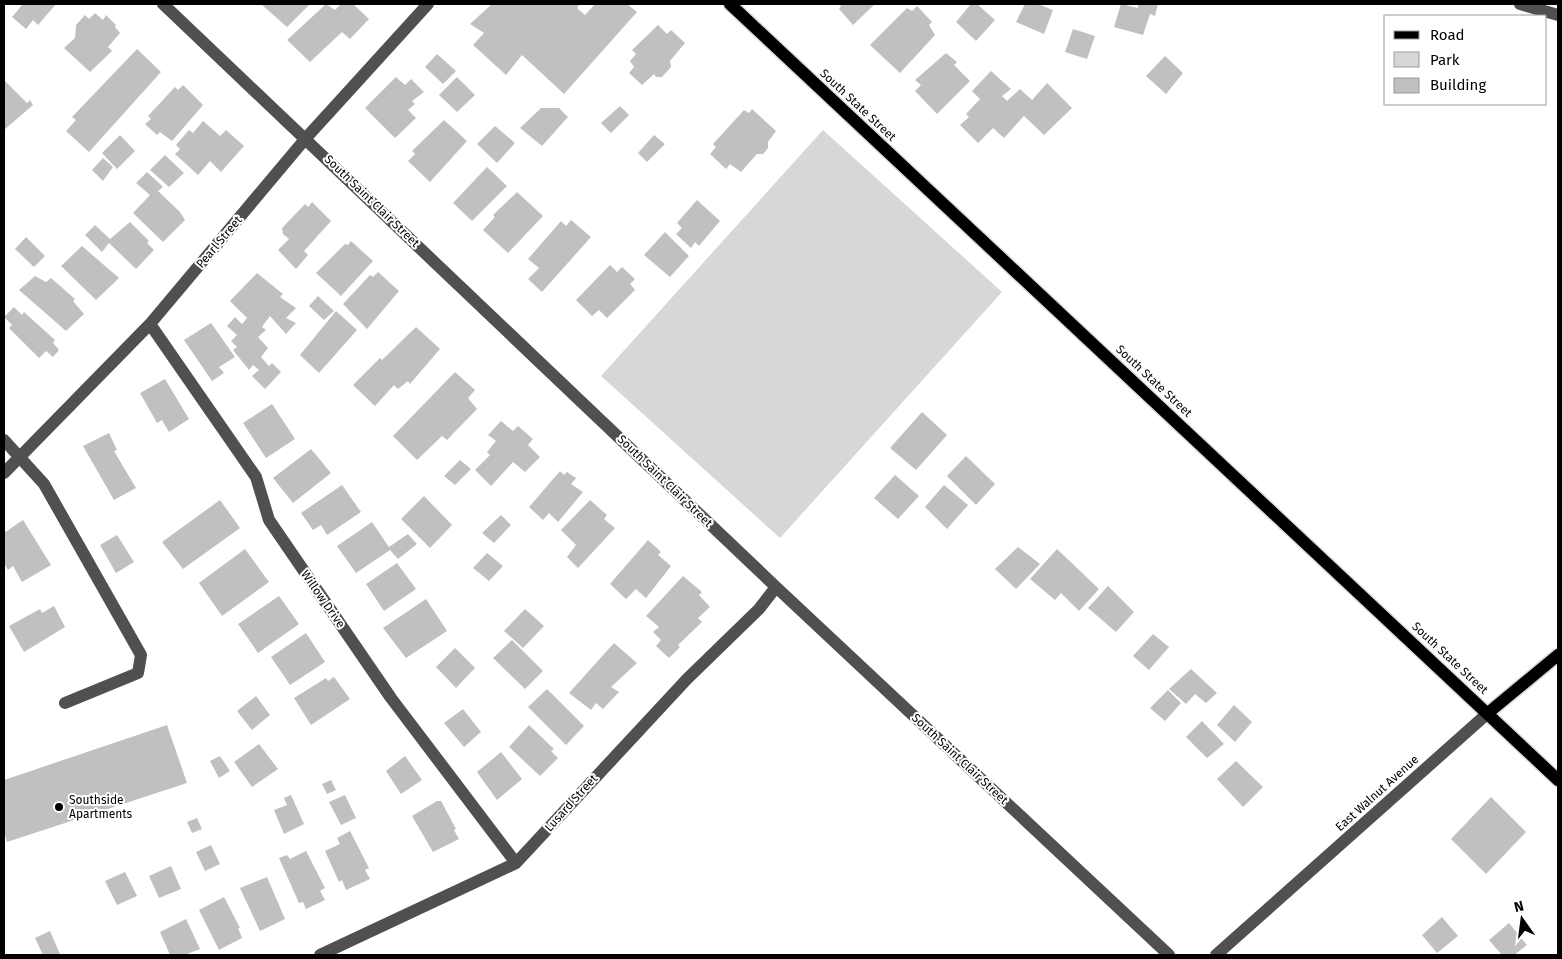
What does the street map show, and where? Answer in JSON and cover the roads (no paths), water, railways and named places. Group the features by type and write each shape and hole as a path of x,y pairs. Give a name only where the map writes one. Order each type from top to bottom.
{"main road":[{"name":"South State Street","path":"730,4 1558,780"},
{"name":"East Walnut Avenue","path":"1488,713 1558,654"}],"street":[{"name":"South Saint Clair Street","path":"163,4 776,587 1169,955"},
{"name":"Pearl Street","path":"4,473 150,324 306,138 428,4"},
{"path":"1520,4 1558,15"},
{"name":"Willow Drive","path":"150,324 256,477 269,520 391,698 516,863"},
{"path":"4,440 44,484 141,655 138,673 65,703"},
{"name":"Lusard Street","path":"320,955 516,863 617,753 759,609 776,587"},
{"name":"East Walnut Avenue","path":"1216,955 1488,713"}],"place":[{"name":"Southside Apartments","path":"59,807"}]}
